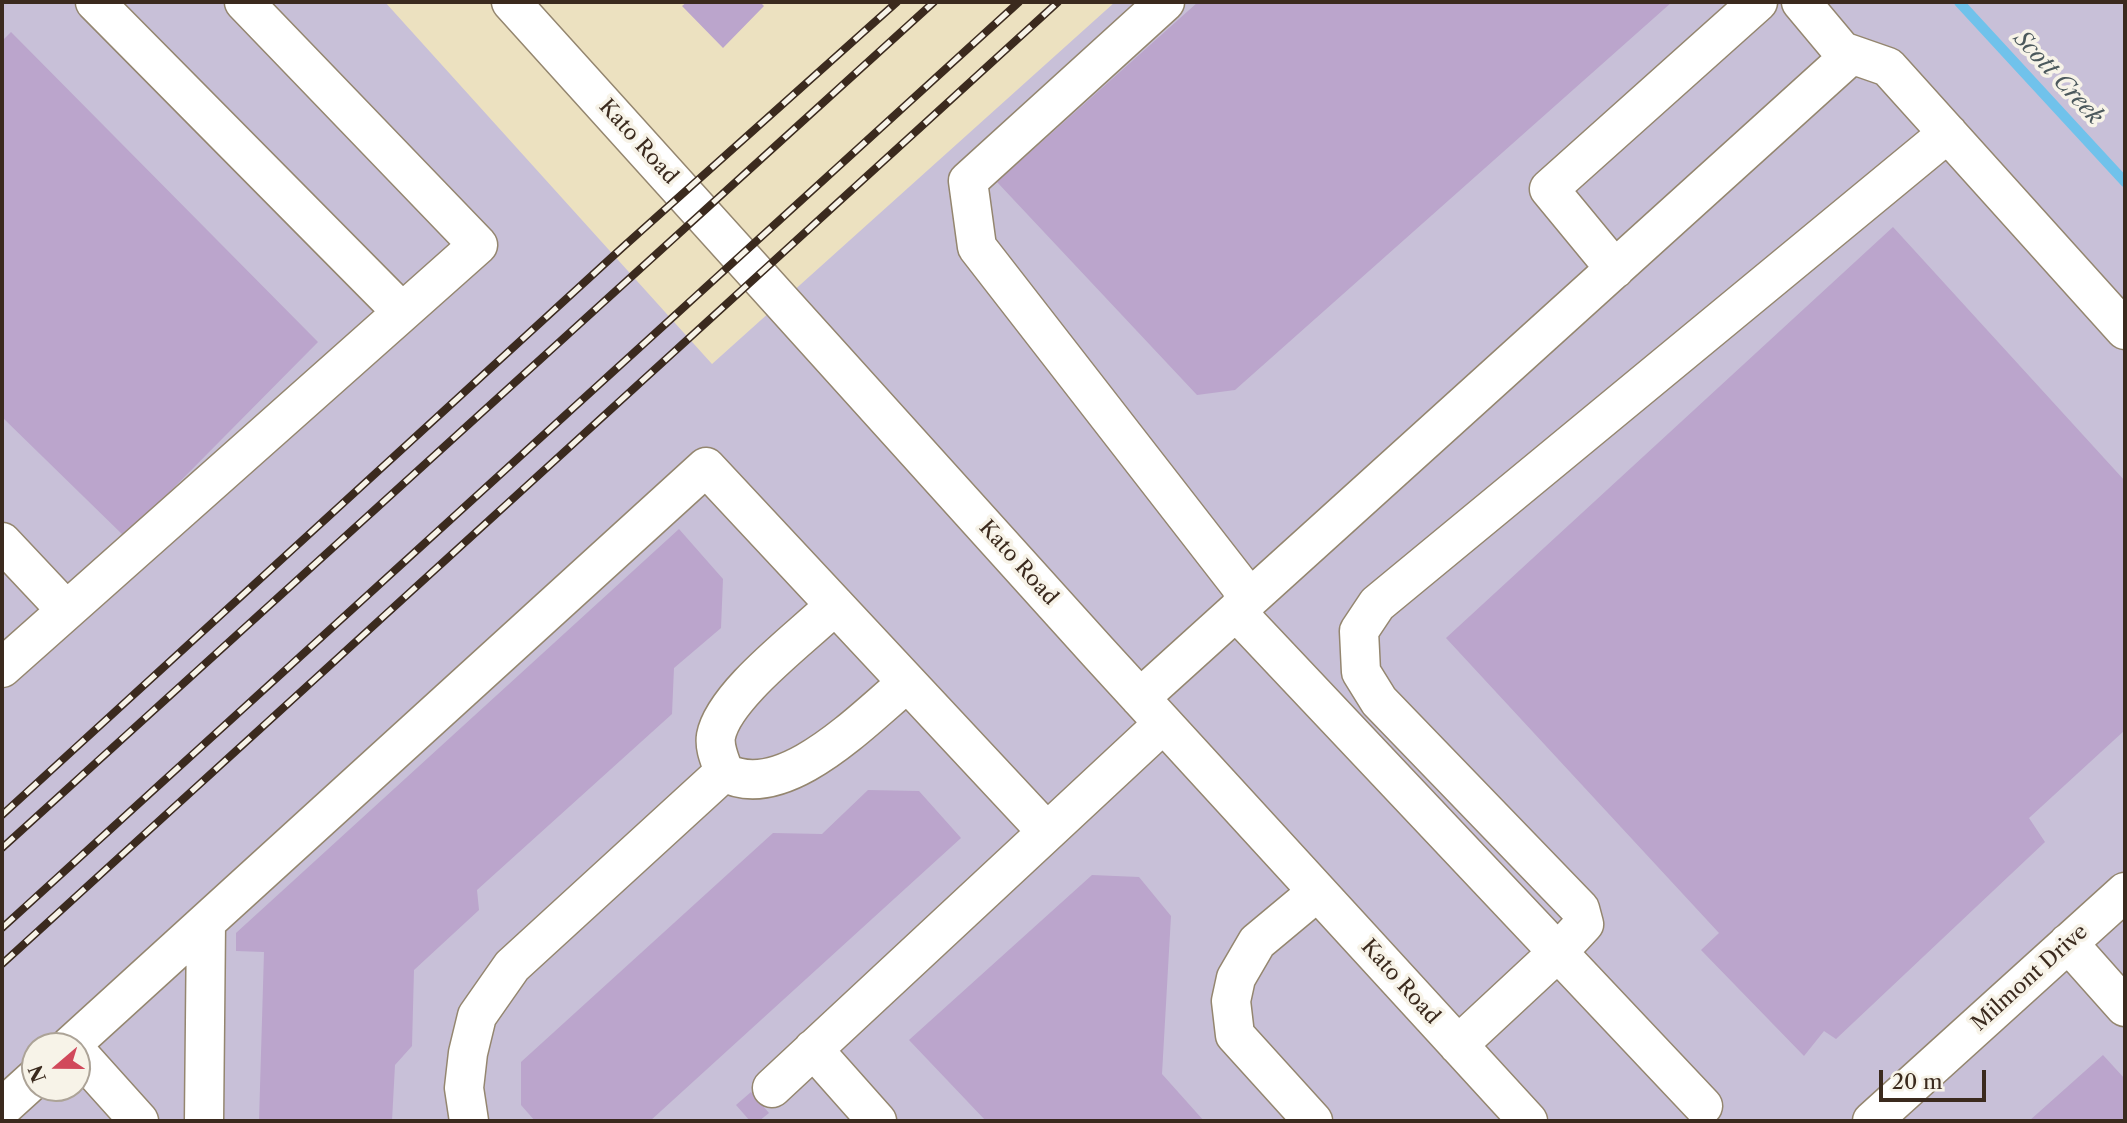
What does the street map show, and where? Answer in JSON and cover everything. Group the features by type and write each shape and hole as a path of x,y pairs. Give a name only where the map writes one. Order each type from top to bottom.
{"street":[{"path":"95,2 402,312"},
{"path":"2,668 478,245 244,2"},
{"name":"Kato Road","path":"511,2 1152,711 1528,1121"},
{"path":"1165,2 968,181 977,247 1242,587 1245,621 1703,1106"},
{"path":"1615,269 1549,189 1758,2"},
{"path":"1801,2 1842,51 1888,67 2125,330"},
{"path":"772,1088 1047,832 1244,606 1851,55"},
{"path":"1458,1045 1557,953 1584,924 1580,909 1379,701 1361,671 1359,631 1377,604 1948,134"},
{"path":"88,1032 706,467 1047,832"},
{"path":"2,542 66,610"},
{"path":"835,606 741,692 726,711 716,735 716,751 724,772 750,781 770,778 800,766 907,683"},
{"path":"468,1121 464,1088 468,1053 477,1016 512,966 724,772"},
{"path":"1313,1121 1235,1035 1231,1001 1236,978 1257,942 1317,892"},
{"name":"Milmont Drive","path":"1872,1121 2125,892"},
{"path":"204,1121 205,923"},
{"path":"2068,943 2125,1007"},
{"path":"813,1049 877,1121"},
{"path":"91,1068 139,1121"},
{"path":"2,1108 21,1091"}],"shaded area":[{"path":"2,2 385,2 712,364 1115,2 2125,2 2125,1121 2,1121"}],"building":[{"path":"687,2 760,2 764,6 723,48 682,6"},
{"path":"1198,2 1672,2 1235,390 1197,395 997,182"},
{"path":"11,32 318,342 125,537 2,417 2,41"},
{"path":"1893,227 2125,481 2125,730 2029,818 2045,842 1836,1039 1824,1031 1804,1056 1701,950 1719,933 1446,638"},
{"path":"679,529 723,579 721,628 674,668 672,714 477,890 479,910 414,970 412,1046 395,1065 392,1121 259,1121 264,952 236,951 236,933"},
{"path":"868,790 919,791 961,838 650,1121 535,1121 521,1105 521,1062 773,833 822,834"},
{"path":"1092,875 1139,877 1171,916 1162,1074 1204,1121 986,1121 909,1040"},
{"path":"2103,1055 2125,1079 2125,1121 2029,1121"},
{"path":"751,1092 769,1113 759,1121 750,1121 736,1105"}],"waterway":[{"name":"Scott Creek","path":"1959,2 2125,182"}],"railway":[{"path":"2,815 623,247 897,2"},
{"path":"2,848 934,2"},
{"path":"2,928 1019,2"},
{"path":"2,964 1058,2"}]}
